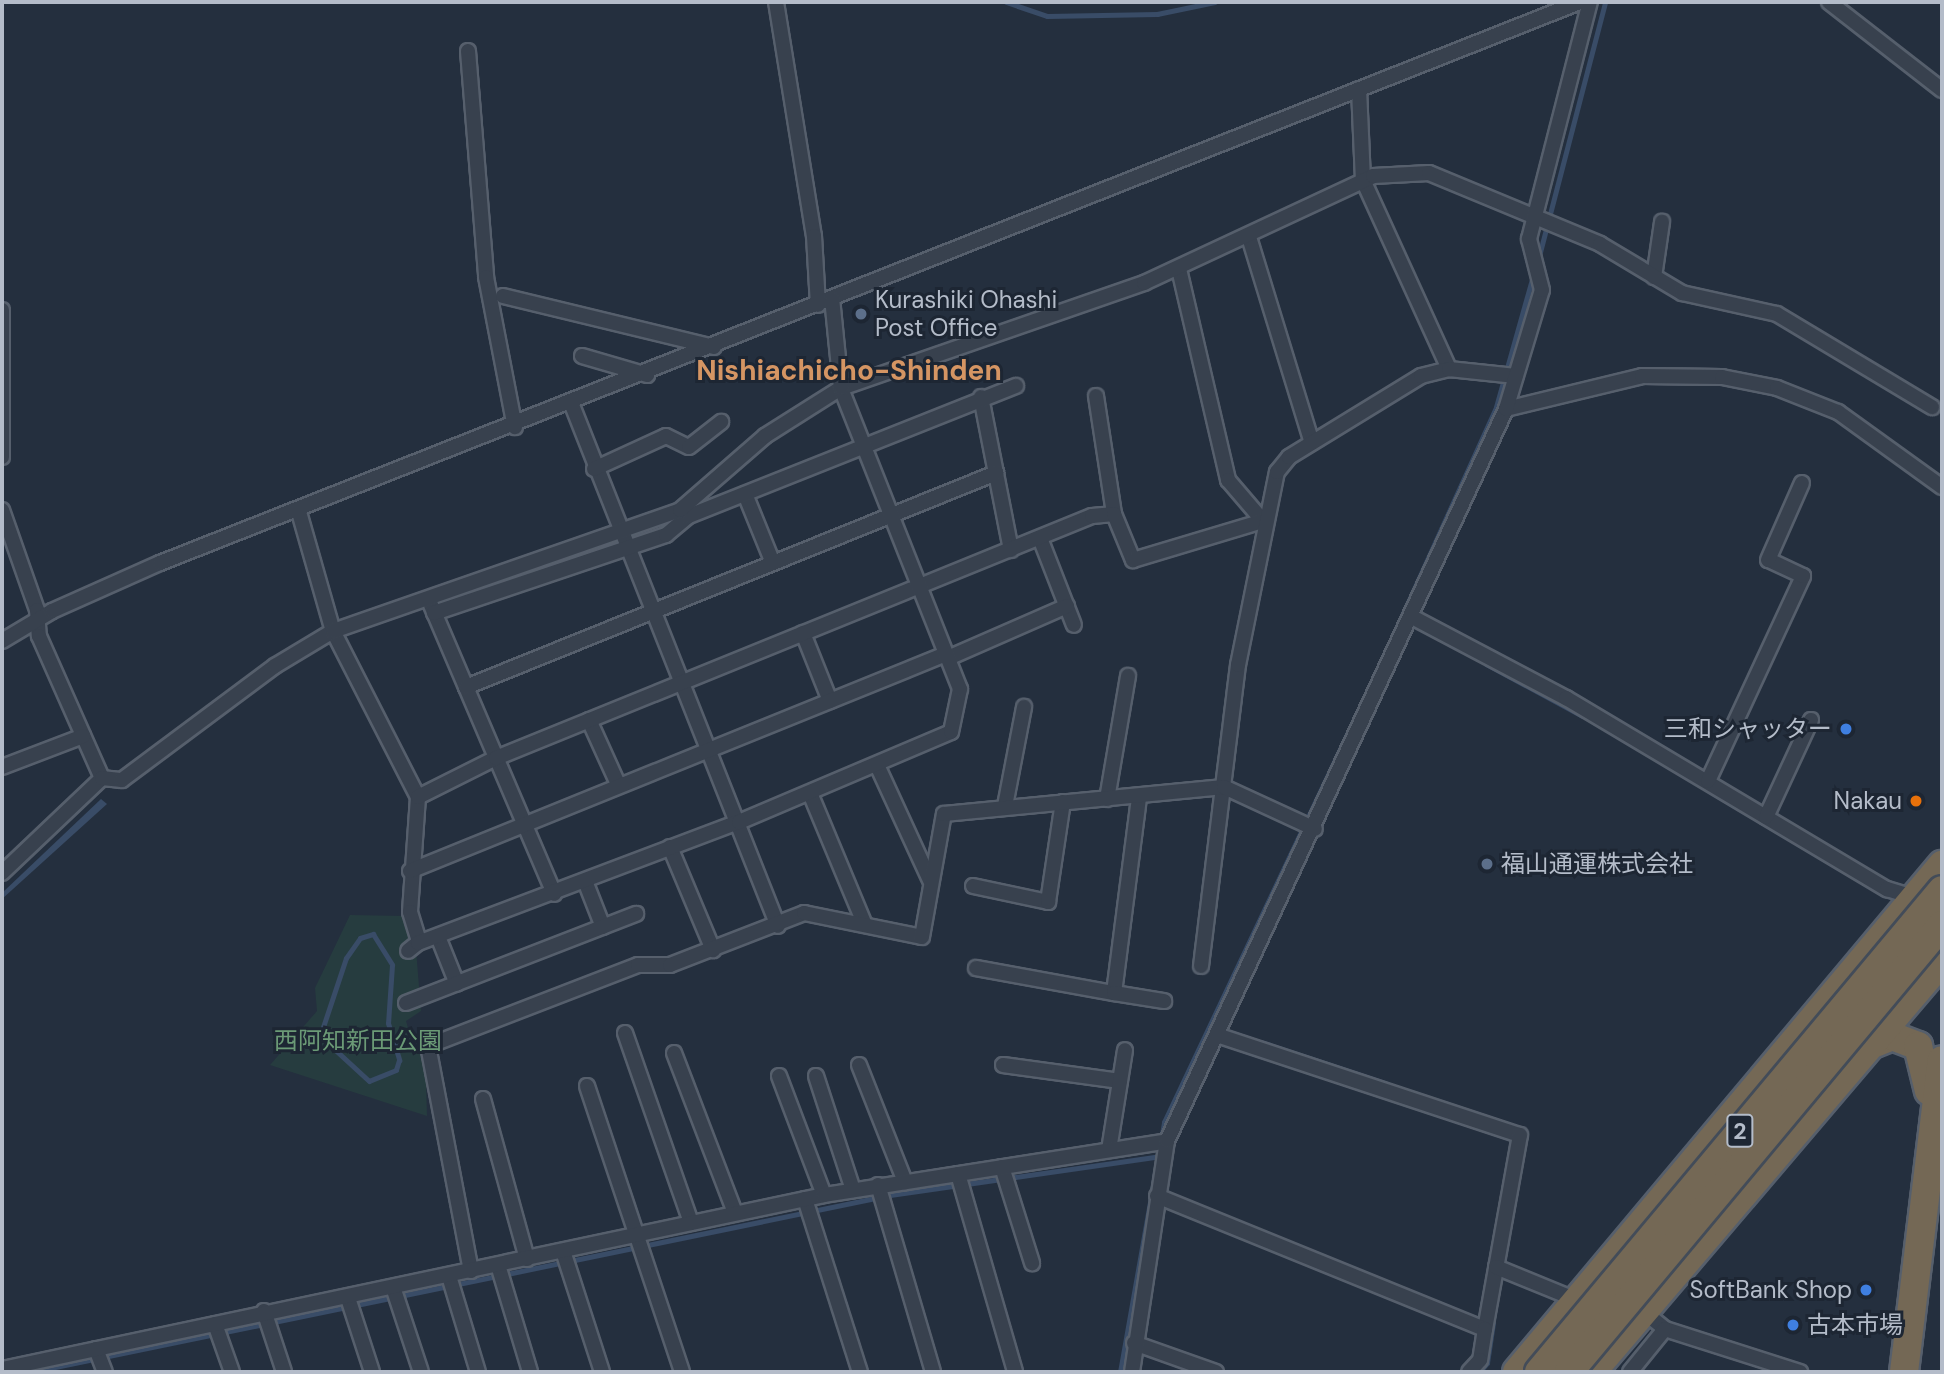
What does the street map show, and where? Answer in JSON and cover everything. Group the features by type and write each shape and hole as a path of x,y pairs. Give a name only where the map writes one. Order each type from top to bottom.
{"highway":[{"path":"1517,1372 1942,865"},
{"name":"2","path":"1539,1372 1942,890"},
{"path":"1888,930 1920,910 1942,918"},
{"name":"2","path":"1569,1372 1942,925"},
{"path":"1592,1372 1875,1043 1942,961"},
{"path":"1875,1043 1892,1036 1918,1045 1935,1114"},
{"path":"1905,1372 1942,1060"}],"street":[{"path":"776,2 814,236 818,305"},
{"path":"2,641 37,621 160,563 299,512 572,405 832,298 1580,2"},
{"path":"1132,1372 1166,1141 1217,1035 1307,825 1414,618 1506,409 1509,375 1542,275 1531,252 1543,220 1591,2"},
{"path":"1829,2 1942,90"},
{"path":"468,51 486,276 515,427"},
{"path":"1359,89 1363,180 1449,369"},
{"path":"432,608 621,531 680,510 765,436 841,388 1179,269 1363,180 1429,173 1543,220 1682,293 1777,314 1932,407"},
{"path":"1654,277 1662,222"},
{"path":"1249,237 1312,443"},
{"path":"1179,269 1228,480 1263,521"},
{"path":"503,296 714,347"},
{"path":"299,512 333,631 418,797 410,871 413,947 739,822 951,732 960,689 841,388 832,298"},
{"path":"2,310 2,457"},
{"path":"582,356 647,374"},
{"path":"1201,966 1238,665 1263,557 1263,521 1277,472 1312,443 1421,376 1449,369 1509,375"},
{"path":"1506,409 1651,375 1731,378 1838,412 1942,487"},
{"path":"2,873 102,778 122,780 275,666 333,631 432,608 666,535 689,516 865,447 982,397 1016,386"},
{"path":"1096,396 1114,514 1133,560 1263,521"},
{"path":"982,397 1011,550"},
{"path":"572,405 594,469 739,822 778,926"},
{"path":"594,469 666,436 689,447 721,422"},
{"path":"466,687 996,473"},
{"path":"1708,781 1803,576 1768,560 1802,483"},
{"path":"745,494 773,563"},
{"path":"2,510 37,621 102,778"},
{"path":"418,797 496,758 682,681 1040,538 1114,514"},
{"path":"1040,538 1074,625"},
{"path":"410,871 1066,606"},
{"path":"432,608 554,894"},
{"path":"1414,618 1708,781 1887,889 1942,905"},
{"path":"803,633 830,701"},
{"path":"1107,799 1128,676"},
{"path":"1005,806 1024,707"},
{"path":"589,720 619,786"},
{"path":"1766,817 1811,720"},
{"path":"2,767 83,736"},
{"path":"877,765 930,880"},
{"path":"471,1271 428,1046 638,965 670,965 778,926 804,912 922,937 930,880 944,814 1005,806 1139,797 1224,787 1307,825"},
{"path":"810,793 865,925"},
{"path":"1114,993 1139,797"},
{"path":"973,886 1048,902 1063,802"},
{"path":"670,847 713,950"},
{"path":"585,881 603,927"},
{"path":"406,1003 636,914"},
{"path":"439,939 457,984"},
{"path":"976,968 1164,1001"},
{"path":"625,1033 691,1223"},
{"path":"1217,1035 1521,1135 1501,1268 1479,1360 1469,1372"},
{"path":"1109,1150 1125,1050"},
{"path":"674,1053 735,1213"},
{"path":"859,1065 905,1182"},
{"path":"1003,1065 1120,1080"},
{"path":"779,1076 824,1195"},
{"path":"816,1076 853,1190"},
{"path":"1764,1077 1812,1114"},
{"path":"587,1086 682,1372"},
{"path":"483,1100 527,1259"},
{"path":"2,1369 564,1251 642,1246 691,1223 824,1195 1166,1141"},
{"path":"1002,1168 1032,1263"},
{"path":"959,1175 1015,1372"},
{"path":"878,1186 933,1372"},
{"path":"1157,1196 1485,1329"},
{"path":"805,1200 860,1372"},
{"path":"564,1251 603,1372"},
{"path":"498,1265 530,1372"},
{"path":"1501,1268 1577,1300"},
{"path":"449,1277 478,1372"},
{"path":"393,1288 421,1372"},
{"path":"348,1298 372,1372"},
{"path":"1643,1311 1665,1329 1800,1372"},
{"path":"265,1312 284,1372"},
{"path":"215,1324 232,1372"},
{"path":"1630,1372 1665,1329"},
{"path":"1135,1343 1216,1372"},
{"path":"96,1350 104,1370"}],"green space":[{"name":"西阿知新田公園","path":"350,915 404,916 415,937 421,1011 406,1021 412,1041 425,1047 427,1116 270,1065 317,1011 315,988"}],"water":[{"path":"101,799 107,804 2,899 2,893"}],"waterway":[{"path":"1006,2 1047,16 1157,14 1215,2"},
{"path":"1539,256 1605,2"},
{"path":"1385,653 1496,407 1533,275"},
{"path":"1120,1372 1164,1122 1381,662"},
{"path":"1486,664 1582,716"},
{"path":"1711,792 1850,875"},
{"path":"373,934 392,965 388,1023 399,1060 396,1070 369,1081 320,1036 346,958 360,938 373,934"},
{"path":"1261,1042 1385,1083"},
{"path":"31,1372 890,1195 1154,1157"},
{"path":"1479,1372 1487,1363 1493,1323"}],"place":[{"name":"Kurashiki Ohashi Post Office","path":"861,314"},
{"name":"三和シャッター","path":"1846,729"},
{"name":"Nakau","path":"1916,801"},
{"name":"福山通運株式会社","path":"1487,864"},
{"name":"SoftBank Shop","path":"1866,1290"},
{"name":"古本市場","path":"1793,1325"}],"district":[{"name":"Nishiachicho-Shinden","path":"849,371"}]}
